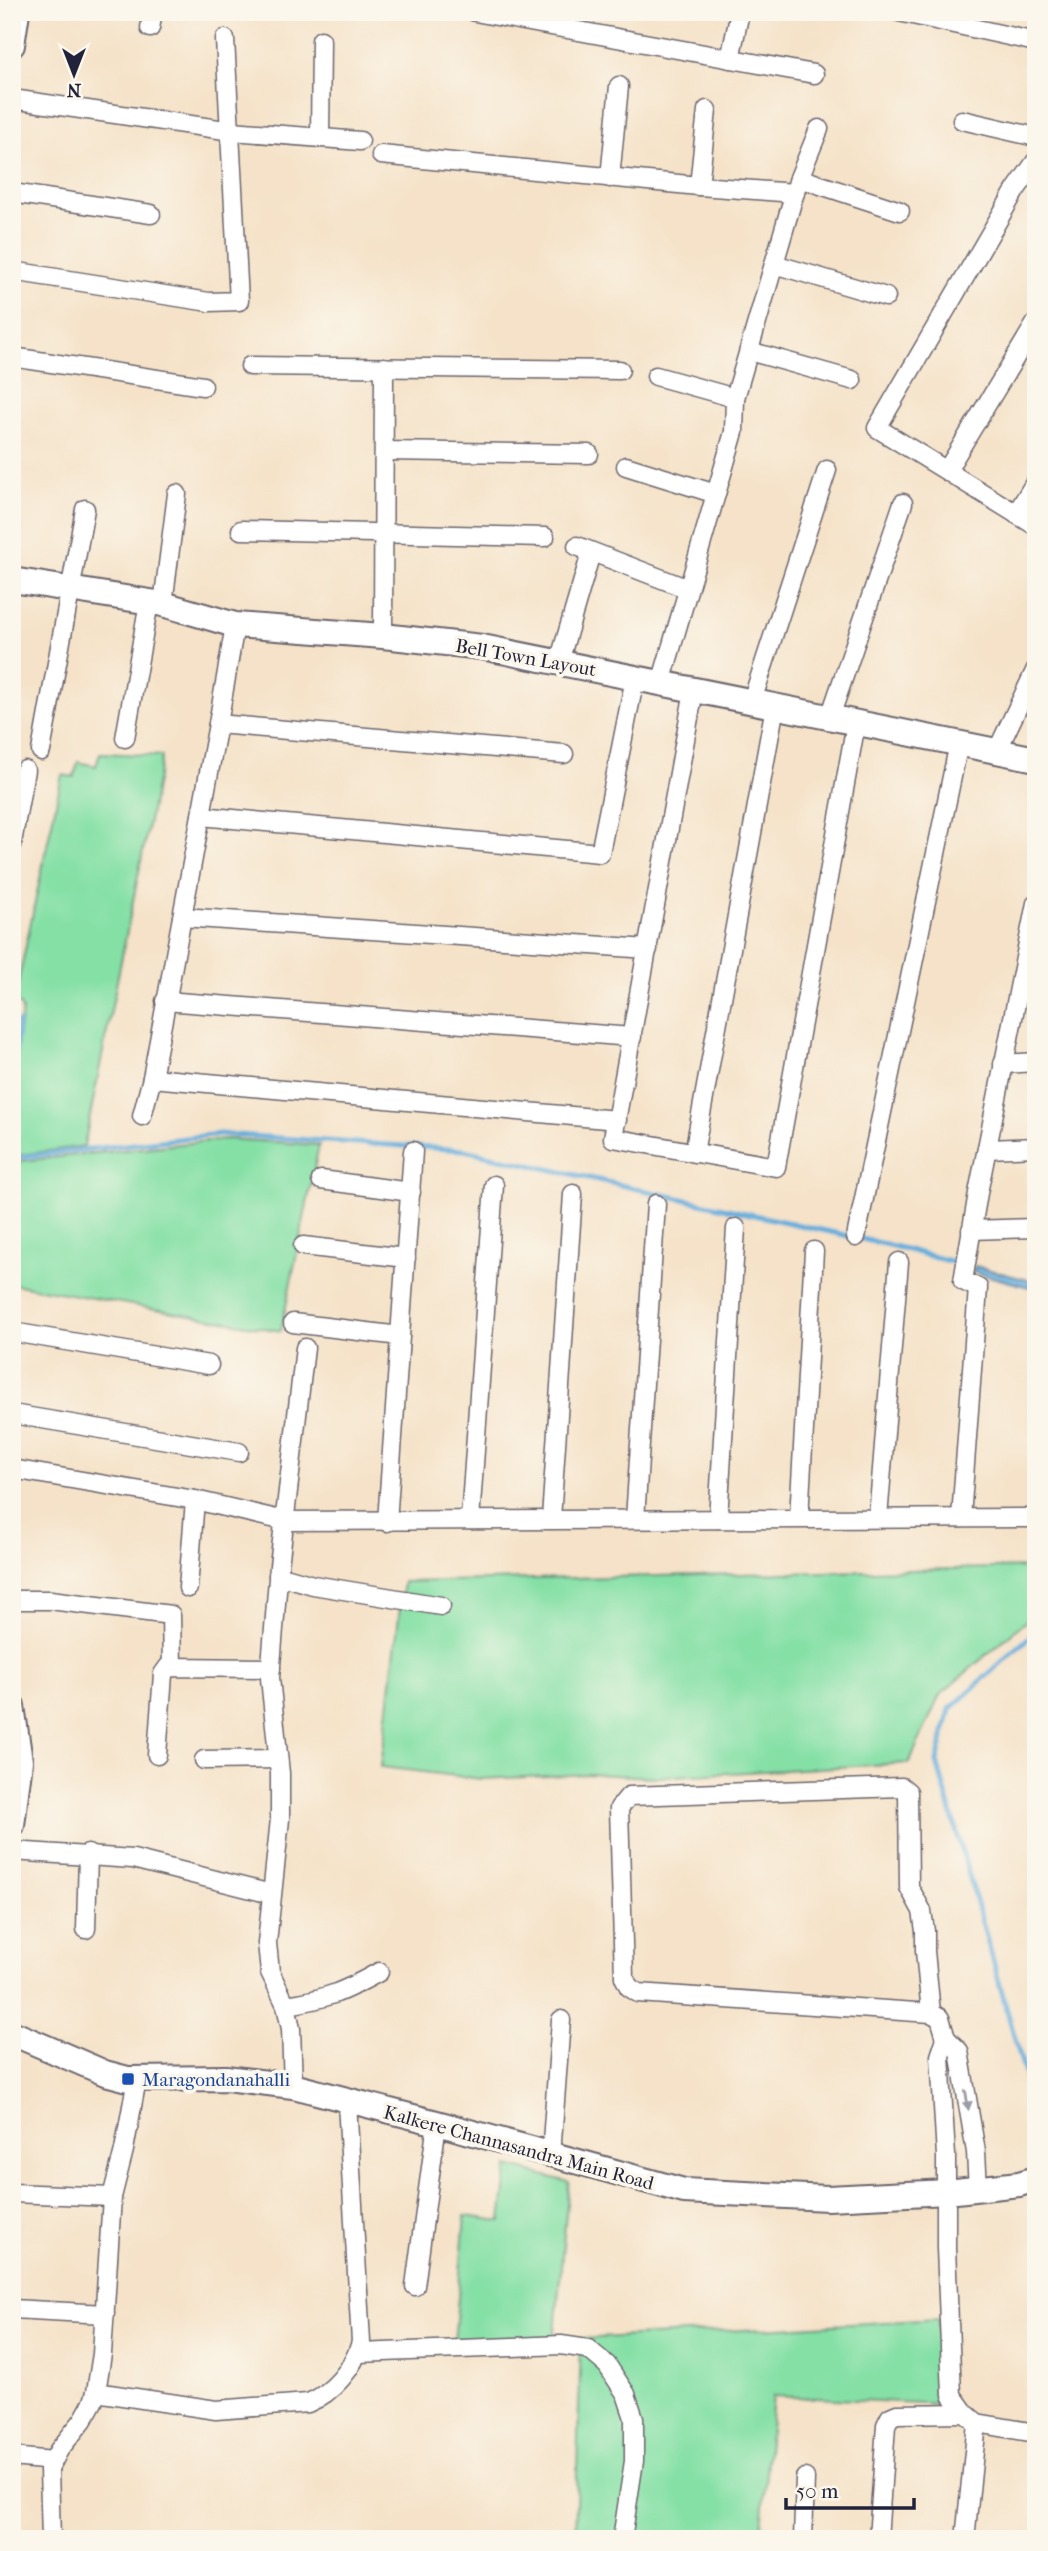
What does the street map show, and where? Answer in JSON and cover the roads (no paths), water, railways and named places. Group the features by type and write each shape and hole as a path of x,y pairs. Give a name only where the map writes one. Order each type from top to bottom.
{"street":[{"path":"12,45 17,12"},
{"path":"475,12 814,74"},
{"path":"730,59 740,12"},
{"path":"899,12 1036,42"},
{"path":"12,271 209,302 239,301 225,39"},
{"path":"320,138 321,40"},
{"path":"610,177 619,86"},
{"path":"12,99 232,131 360,141"},
{"path":"699,186 707,110"},
{"path":"962,120 1036,137"},
{"path":"661,683 734,432 735,398 797,185 819,129"},
{"path":"382,155 699,186 797,185 900,211"},
{"path":"1036,161 1015,191 877,428 1036,526"},
{"path":"12,193 151,214"},
{"path":"774,264 886,298"},
{"path":"947,470 1036,323"},
{"path":"749,351 852,380"},
{"path":"12,357 203,386"},
{"path":"250,366 620,370"},
{"path":"383,636 384,367"},
{"path":"656,376 735,398"},
{"path":"384,451 589,454"},
{"path":"626,466 716,494"},
{"path":"694,1153 763,704 827,470"},
{"path":"1016,513 1036,481"},
{"path":"125,738 156,603 177,494"},
{"path":"830,717 903,503"},
{"path":"41,751 85,509"},
{"path":"241,530 545,537"},
{"path":"559,662 584,550 688,589"},
{"name":"Bell Town Layout","path":"12,580 71,587 156,603 234,625 383,636 482,647 1036,759"},
{"path":"142,1116 152,1078 234,625"},
{"path":"997,751 1036,669"},
{"path":"201,816 600,853 635,678"},
{"path":"694,690 613,1138 776,1167 856,723"},
{"path":"218,724 564,754"},
{"path":"856,1237 959,744"},
{"path":"12,843 26,771"},
{"path":"961,1518 978,1289 965,1272 1003,1064 1032,944 1036,903"},
{"path":"182,917 648,949"},
{"path":"165,1001 632,1037"},
{"path":"1003,1064 1036,1062"},
{"path":"152,1078 617,1120"},
{"path":"986,1149 1036,1147"},
{"path":"387,1522 414,1151"},
{"path":"321,1180 411,1192"},
{"path":"470,1520 494,1185"},
{"path":"551,1519 573,1194"},
{"path":"635,1519 656,1204"},
{"path":"718,1519 736,1228"},
{"path":"971,1230 1036,1228"},
{"path":"303,1246 406,1258"},
{"path":"799,1518 814,1251"},
{"path":"878,1518 899,1262"},
{"path":"293,1323 400,1336"},
{"path":"12,1332 209,1366"},
{"path":"293,2086 291,2029 286,2005 270,1972 267,1943 280,1819 271,1668 278,1575 305,1348"},
{"path":"12,1415 239,1452"},
{"path":"12,1469 195,1500 285,1521 1036,1518"},
{"path":"188,1588 195,1500"},
{"path":"278,1575 313,1585 440,1606"},
{"path":"12,1601 50,1600 171,1615 172,1667"},
{"path":"157,1755 165,1670 172,1667 271,1668"},
{"path":"12,1706 20,1761 12,1825"},
{"path":"204,1760 278,1759"},
{"path":"931,2013 922,1911 909,1887 908,1792 902,1787 629,1796 622,1802 619,1808 624,1977 629,1987 638,1993 931,2013 940,2018 946,2038 959,2052 976,2152 978,2189"},
{"path":"12,1851 132,1859 271,1894"},
{"path":"86,1929 88,1854"},
{"path":"286,2005 317,2001 342,1993 379,1972"},
{"path":"551,2155 561,2020"},
{"name":"Kalkere Channasandra Main Road","path":"12,2033 105,2073 128,2079 226,2078 293,2086 684,2191 828,2198 947,2192 1036,2179"},
{"path":"946,2038 940,2056 947,2192 946,2248 952,2395 971,2418 965,2539"},
{"path":"51,2539 49,2469 83,2420 96,2392 102,2354 112,2197 137,2079"},
{"path":"96,2392 216,2410 308,2403 322,2397 353,2364 360,2342 346,2102"},
{"path":"415,2286 437,2123"},
{"path":"12,2193 112,2197"},
{"path":"12,2309 105,2314"},
{"path":"358,2353 561,2344 588,2349 607,2365 626,2394 634,2418 634,2461 622,2539"},
{"path":"878,2539 886,2425 890,2417 897,2414 971,2418 1036,2433"},
{"path":"12,2457 53,2461"},
{"path":"803,2539 805,2478"}],"water":[{"path":"975,1266 1036,1282 1036,1289 973,1272"}],"waterway":[{"path":"12,1092 18,1022"},
{"path":"12,1158 220,1134 464,1150 893,1246 964,1265"},
{"path":"1036,1631 950,1709 937,1762 1036,2113"}],"place":[{"name":"Maragondanahalli","path":"128,2079"}]}
